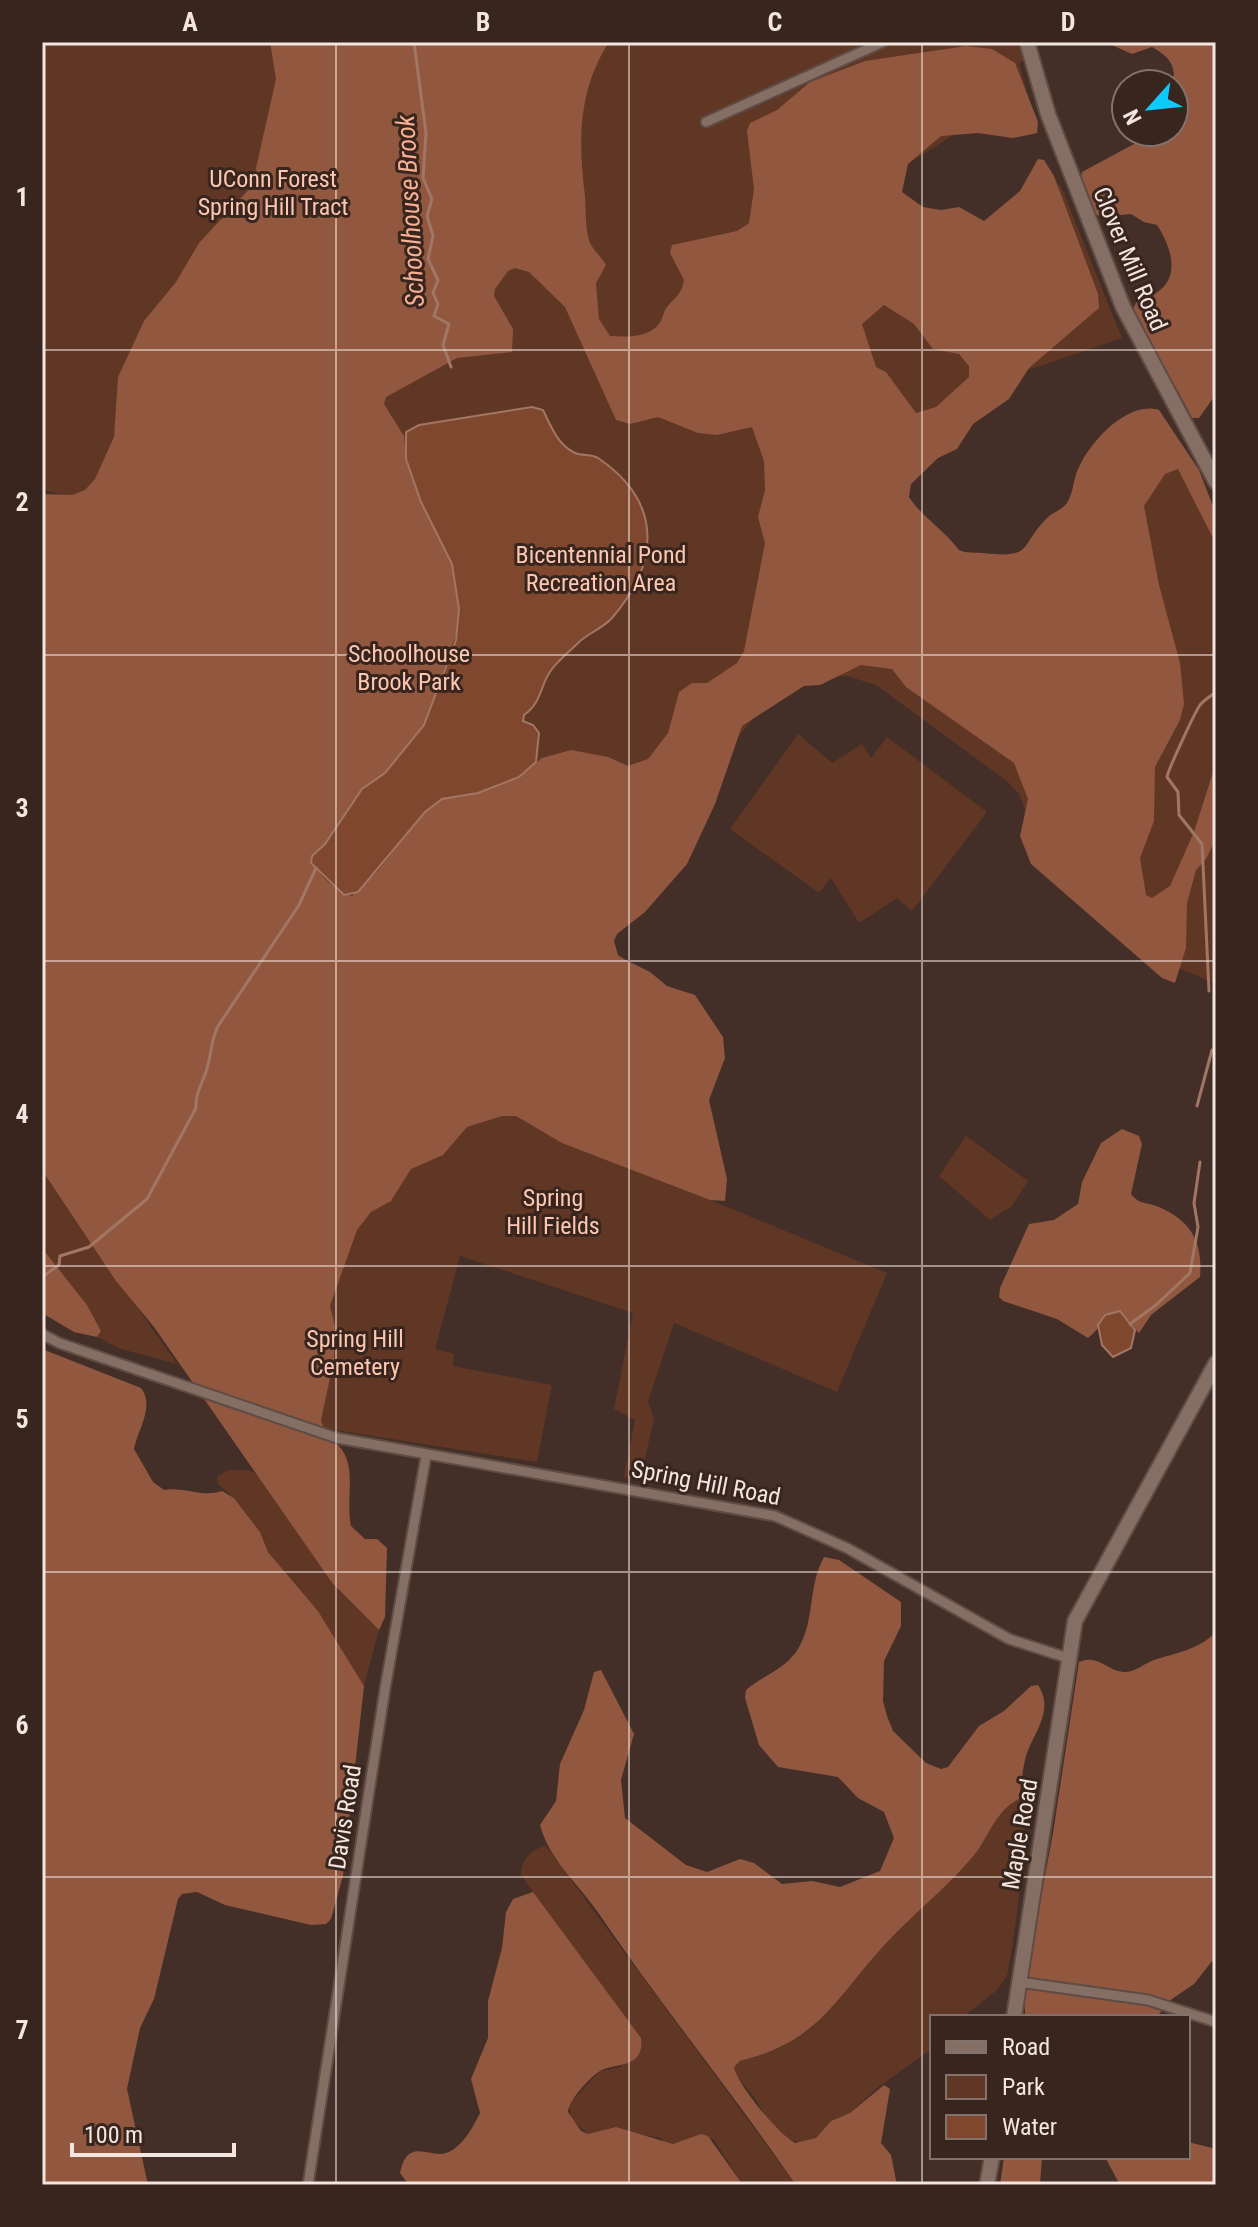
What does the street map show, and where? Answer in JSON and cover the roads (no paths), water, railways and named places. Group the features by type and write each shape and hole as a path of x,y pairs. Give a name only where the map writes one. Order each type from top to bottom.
{"street":[{"path":"706,122 883,42"},
{"name":"Clover Mill Road","path":"1027,42 1048,114 1123,307 1216,482"},
{"name":"Spring Hill Road","path":"42,1334 59,1343 337,1438 775,1516 847,1548 1009,1639 1068,1658"},
{"path":"1068,1658 1075,1621 1216,1363"},
{"name":"Davis Road","path":"308,2185 385,1689 426,1456"},
{"name":"Maple Road","path":"1014,2015 1068,1658"},
{"path":"1019,1982 1148,2000 1216,2022"},
{"path":"987,2185 992,2159"}],"water":[{"path":"532,407 543,410 564,445 575,453 598,458 619,475 634,494 644,513 647,534 646,554 639,576 612,618 582,640 552,669 538,699 524,715 523,721 533,725 539,733 536,762 519,777 478,793 442,799 425,812 358,892 344,895 311,863 312,856 325,844 362,789 385,773 424,725 456,640 459,609 452,564 421,502 406,459 406,432 419,425"},
{"path":"1120,1311 1135,1330 1131,1348 1113,1357 1102,1345 1098,1325 1105,1315"}],"waterway":[{"name":"Schoolhouse Brook","path":"414,42 426,133 423,178 432,199 427,216 433,236 428,259 438,280 433,293 438,304 434,316 449,324 443,345 451,367"},
{"path":"1209,991 1202,844 1179,815 1178,792 1167,777 1197,710 1216,692"},
{"name":"Schoolhouse Brook","path":"42,1277 59,1265 60,1256 89,1247 147,1199 196,1108 218,1026 299,905 316,868"},
{"path":"1197,1106 1212,1050"},
{"path":"1130,1324 1190,1273 1198,1227 1194,1203 1200,1162"}],"park label":[{"name":"UConn Forest Spring Hill Tract","path":"273,193"},
{"name":"Bicentennial Pond Recreation Area","path":"601,569"},
{"name":"Schoolhouse Brook Park","path":"409,668"},
{"name":"Spring Hill Fields","path":"553,1212"},
{"name":"Spring Hill Cemetery","path":"355,1353"}]}
